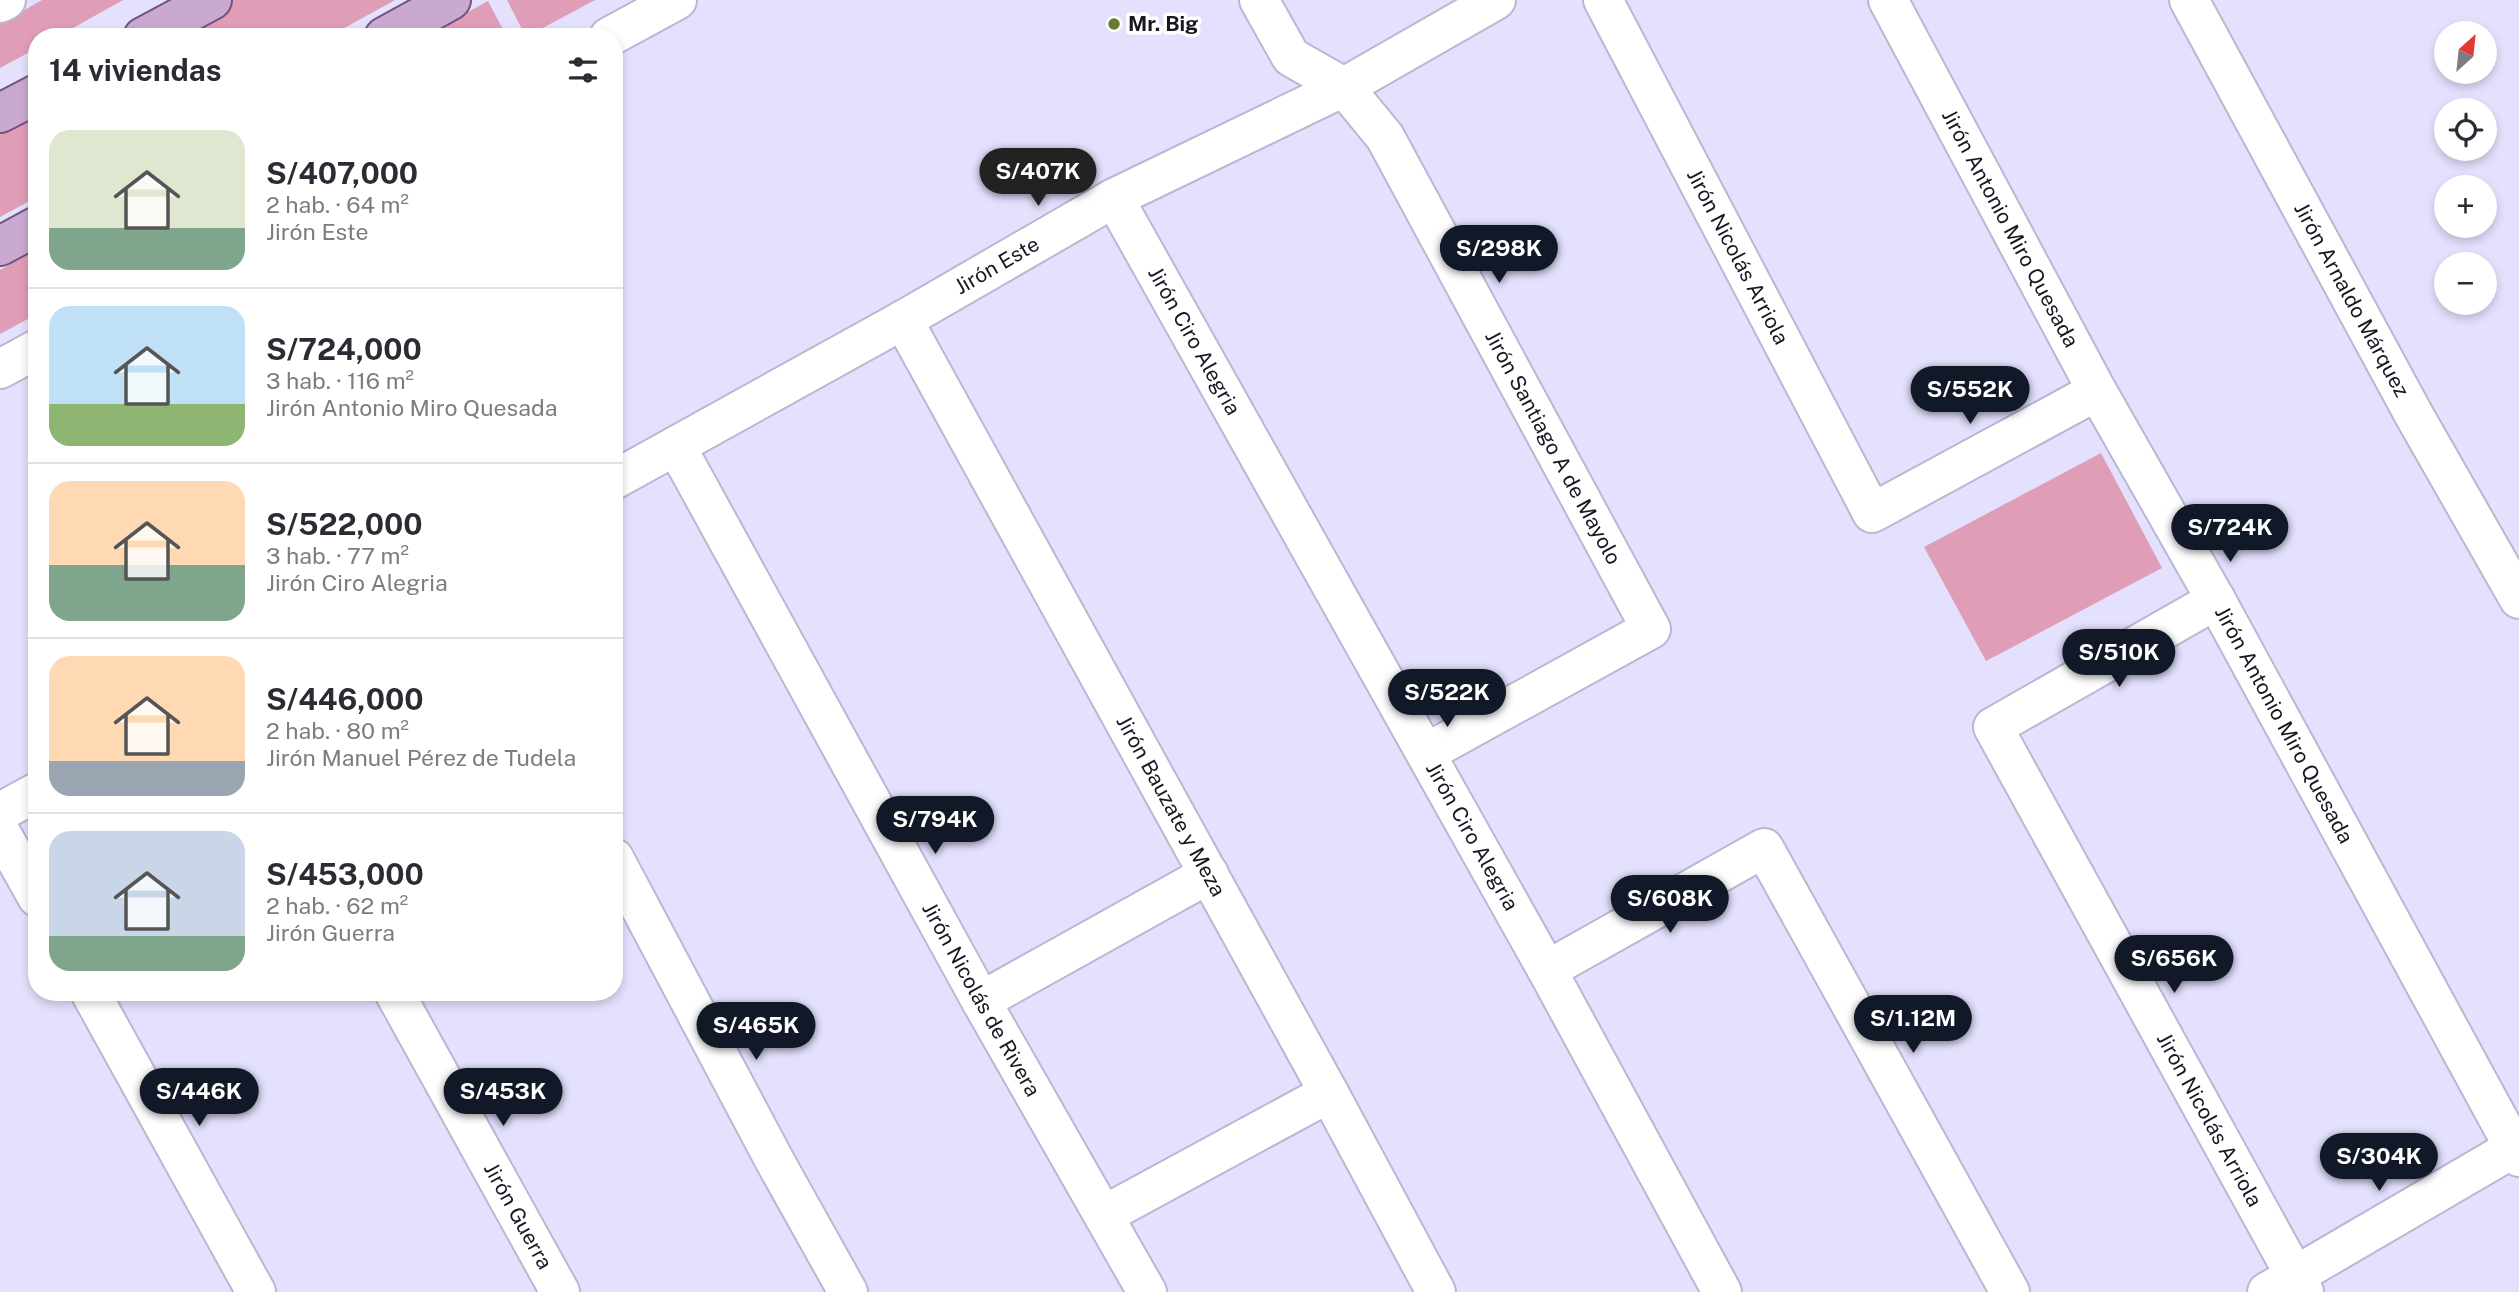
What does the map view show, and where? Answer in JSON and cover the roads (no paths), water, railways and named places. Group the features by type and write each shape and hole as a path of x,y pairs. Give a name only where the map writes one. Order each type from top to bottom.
{"main road":[{"path":"160,28 212,0"},
{"path":"400,28 451,0"},
{"path":"0,113 28,99"},
{"path":"0,246 28,231"}],"street":[{"path":"0,4 6,0"},
{"path":"623,29 677,0"},
{"name":"Jirón Santiago A de Mayolo","path":"1259,0 1292,57 1344,87 1385,137 1651,629 1426,753"},
{"name":"Jirón Este","path":"623,475 903,320 1114,198 1344,87 1496,0"},
{"name":"Jirón Nicolás Arriola","path":"1603,0 1872,513 2097,391"},
{"name":"Jirón Antonio Miro Quesada","path":"1888,0 2097,391 2216,600 2517,1150"},
{"name":"Jirón Arnaldo Márquez","path":"2189,0 2414,415 2519,598"},
{"name":"Jirón Ciro Alegria","path":"1114,198 1547,970 1722,1292"},
{"name":"Jirón Bauzate y Meza","path":"903,320 1436,1292"},
{"path":"0,369 28,354"},
{"name":"Jirón Nicolás de Rivera","path":"676,446 981,1001 1147,1292"},
{"name":"Jirón Nicolás Arriola","path":"2216,600 1993,727 2289,1287"},
{"path":"0,812 28,797"},
{"path":"0,831 28,881"},
{"path":"1547,970 1764,848 2010,1292"},
{"path":"981,1001 1209,874"},
{"path":"623,875 777,1165 848,1292"},
{"path":"95,1001 256,1292"},
{"name":"Jirón Guerra","path":"399,1001 559,1292"},
{"path":"1104,1215 1329,1093"},
{"path":"2289,1287 2517,1150"}],"place":[{"name":"Mr. Big","path":"1114,24"}]}
